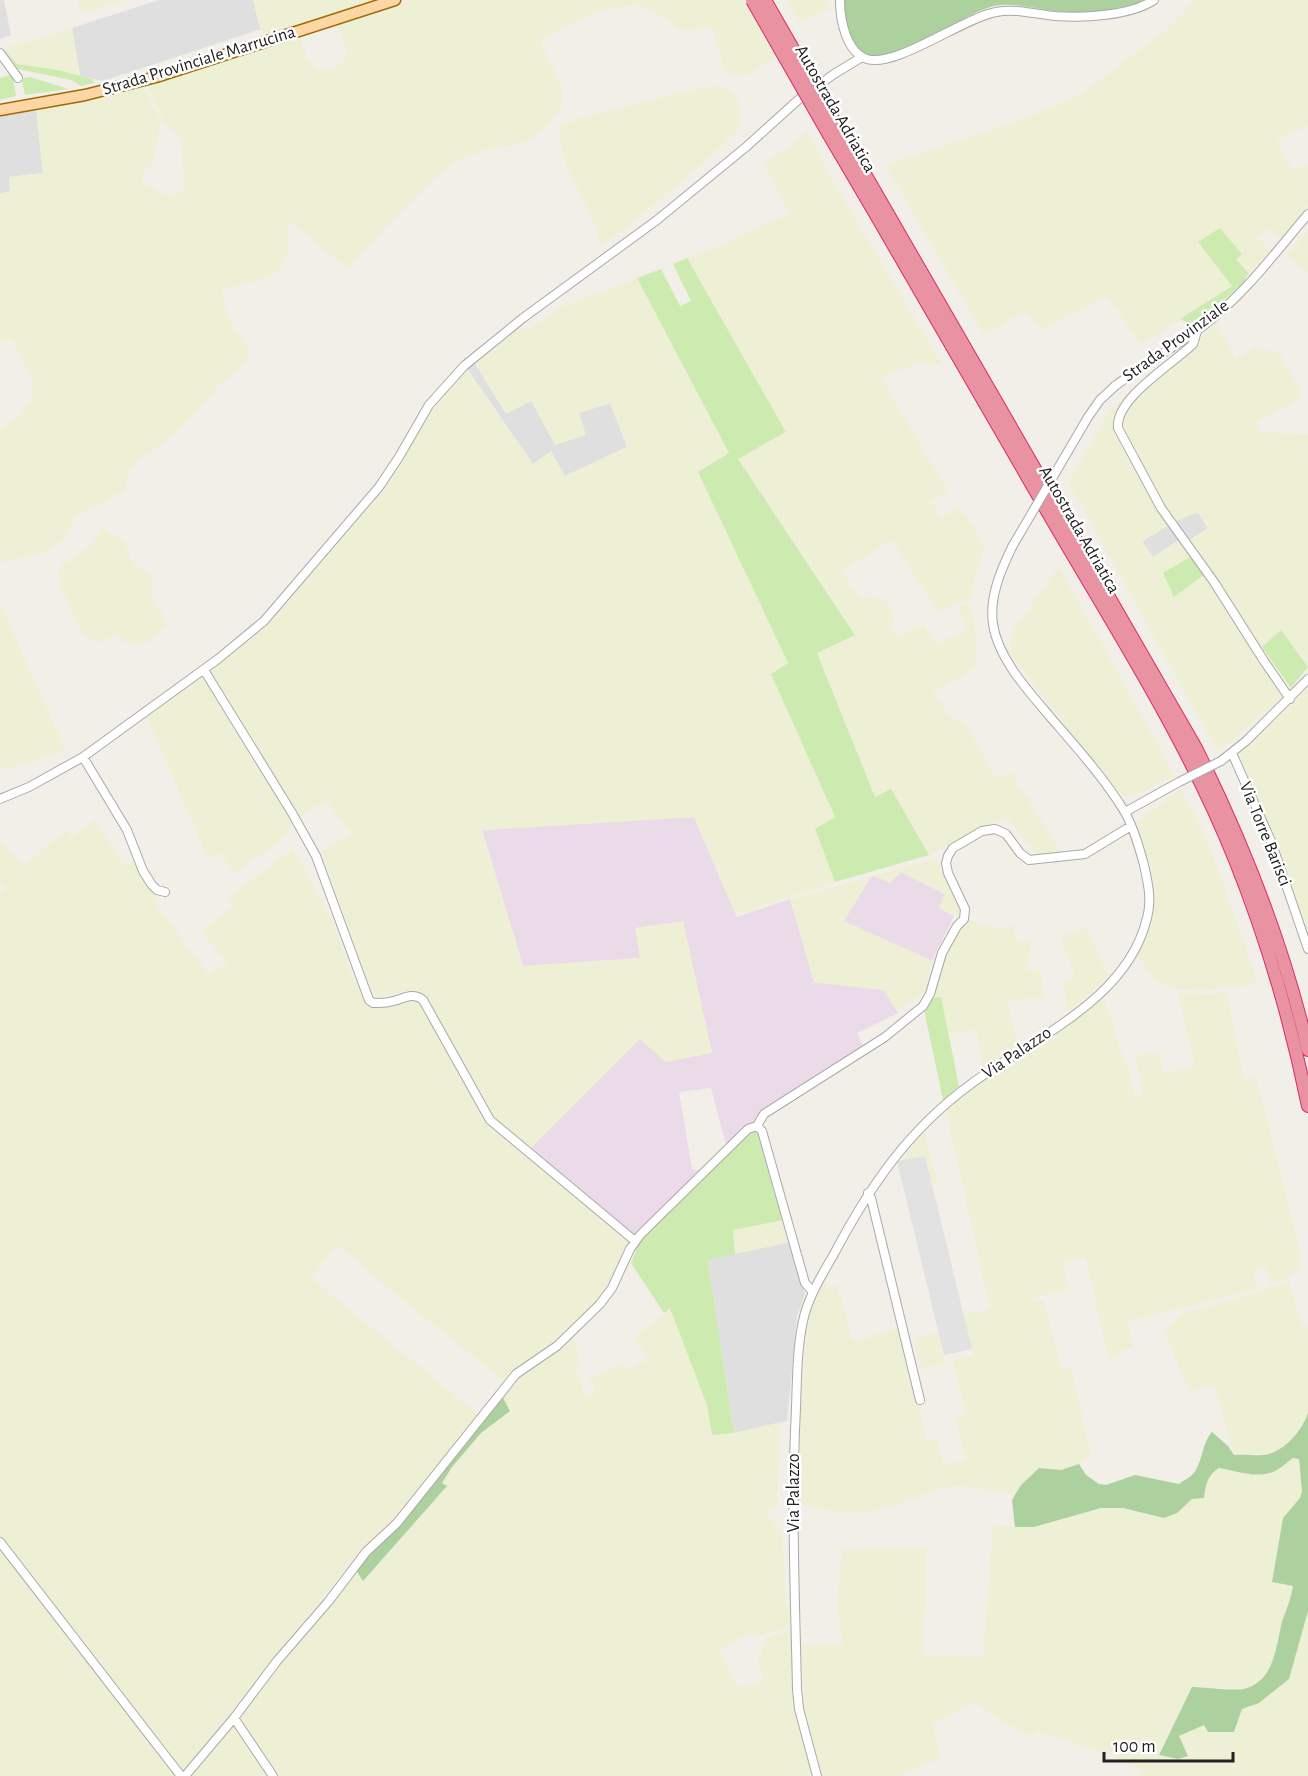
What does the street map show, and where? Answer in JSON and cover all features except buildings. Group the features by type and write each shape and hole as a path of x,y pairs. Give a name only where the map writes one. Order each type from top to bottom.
{"highway":[{"name":"Autostrada Adriatica","path":"752,0 834,132 1105,588 1196,748 1263,899 1283,958 1308,1050"},
{"name":"Autostrada Adriatica","path":"765,0 834,132 1188,759 1234,859 1267,946 1293,1038 1308,1106"}],"main road":[{"name":"Strada Provinciale Marrucina","path":"0,110 85,94 156,77 395,0"}],"street":[{"path":"840,0 840,10 853,50 862,57 878,60 891,57 996,12 1021,11 1084,17 1125,10 1148,4 1154,0"},
{"path":"0,53 18,78"},
{"path":"0,799 29,787 83,757 204,670 264,621 372,495 399,457 429,405 464,366 523,318 657,220 746,147 798,100 862,57"},
{"name":"Strada Provinziale","path":"1115,386 1197,331 1239,294 1308,214"},
{"path":"1197,331 1193,344 1127,401 1117,419 1118,428 1161,508 1214,582 1290,699"},
{"name":"Via Palazzo","path":"817,1776 799,1709 793,1465 798,1365 803,1321 813,1292 868,1193 899,1152 928,1120 970,1084 1102,993 1126,966 1147,918 1149,887 1139,846 1125,812 1100,776 1020,681 1004,654 993,627 992,611 998,580 1012,547 1088,417 1100,400 1115,386"},
{"path":"204,670 316,856 369,1000 373,1003 391,1002 418,995 423,1000 490,1120 635,1241"},
{"path":"1125,812 1221,761 1290,699 1308,679"},
{"name":"Via Torre Barisci","path":"1232,753 1271,841 1308,949"},
{"path":"83,757 126,830 143,871 157,891 165,892"},
{"path":"0,1542 183,1776 234,1718 366,1552 397,1523 516,1374 557,1346 600,1304 612,1288 635,1241 648,1226 748,1129 757,1126 764,1114 885,1037 924,1006 930,994 942,953 957,926 964,919 965,909 948,873 946,863 953,848 982,831 995,829 1006,834 1020,853 1029,860 1085,854 1131,826"},
{"path":"757,1126 762,1131 805,1283 813,1292"},
{"path":"868,1193 920,1400"},
{"path":"234,1718 273,1776"}],"shaded area":[{"path":"0,0 4,0 11,35 0,39"},
{"path":"159,0 253,0 261,29 103,81 80,76 72,28"},
{"path":"36,107 43,173 9,177 10,191 0,194 0,115"},
{"path":"473,361 531,400 579,413 610,403 627,447 565,476 533,464 466,367"},
{"path":"1198,512 1208,528 1182,545 1179,540 1153,557 1142,541 1176,521"},
{"path":"694,817 737,917 790,899 814,982 884,990 898,1013 857,1033 864,1048 758,1122 727,1149 711,1088 679,1092 692,1169 701,1171 634,1238 528,1151 640,1039 712,1053 683,922 636,928 640,958 523,966 482,830"},
{"path":"901,872 945,894 939,908 954,916 932,961 843,921 871,877"},
{"path":"925,1156 972,1349 944,1355 897,1161"},
{"path":"791,1242 805,1294 797,1317 787,1421 734,1433 708,1259"}],"green space":[{"path":"78,0 126,0 81,14"},
{"path":"253,0 376,0 262,36"},
{"path":"412,0 744,0 777,56 754,72 740,76 729,75 723,66 712,27 692,31 679,30 652,10 636,5 606,9 540,41 562,87 563,104 535,137 517,145 491,148 463,158 439,174 348,269 288,221 289,246 286,259 279,270 271,276 222,290 229,318 248,348 248,357 236,372 219,385 180,429 151,453 138,460 128,471 125,490 76,517 61,542 45,553 0,562 0,429 20,416 31,401 33,380 11,339 0,343 0,194 10,191 9,177 43,173 36,107 142,85 161,121 155,156 151,166 141,175 142,181 160,193 175,195 182,191 184,185 180,139 170,127 163,124 145,84 300,36 308,60 316,67 326,70 337,66 345,59 347,50 337,25"},
{"path":"786,0 825,0 829,9 800,23"},
{"path":"844,0 1149,0 1114,9 1090,12 1054,11 1017,5 994,6 981,10 908,47 875,56 863,54 854,44 846,21"},
{"path":"1195,0 1308,0 1308,126 1276,140 1292,169 1308,165 1308,205 1280,240 1268,228 1258,238 1270,250 1249,274 1236,259 1241,255 1198,242 1232,285 1141,345 1107,296 1041,330 1025,311 984,335 885,165 1013,123 1081,94 1167,29"},
{"path":"72,28 80,76 17,64 4,49"},
{"path":"4,49 17,64 58,70 92,79 94,83 81,86 71,80 18,69"},
{"path":"10,75 13,78 16,96 0,100 0,78"},
{"path":"30,77 68,89 25,95 22,81"},
{"path":"715,86 730,89 739,103 741,119 735,133 698,168 601,248 593,221 567,167 560,141 560,126 577,119 677,93"},
{"path":"808,131 829,174 942,365 919,363 881,377 948,491 931,501 941,517 960,507 985,545 973,583 972,599 938,612 892,540 842,571 860,597 884,599 895,613 892,627 898,637 924,624 936,645 968,628 958,608 965,604 971,606 977,643 975,668 933,693 948,714 966,725 996,778 1012,773 1062,853 1038,855 1006,817 929,855 891,790 875,797 817,652 855,634 738,459 786,432 687,258 727,243 789,213 764,165"},
{"path":"1220,228 1242,254 1236,259 1249,274 1246,280 1195,327 1180,319 1232,286 1198,242"},
{"path":"1308,231 1308,274 1287,255"},
{"path":"687,258 786,432 738,459 855,635 817,653 875,797 891,789 929,855 835,882 815,829 835,817 771,674 788,663 698,472 729,453 637,278 661,269 680,306 691,301 673,264"},
{"path":"637,278 729,453 698,472 788,663 771,674 835,817 815,830 835,882 736,915 694,817 482,830 523,966 640,958 635,928 683,921 712,1053 666,1062 640,1039 528,1151 493,1120 418,989 373,998 321,851 351,834 326,800 297,820 207,672 251,632 348,524 426,413 466,367 533,464 551,451 565,476 627,447 610,403 579,413 586,435 555,445 531,401 506,414 473,361 512,331 530,328 561,307"},
{"path":"1218,325 1236,359 1255,347 1280,354 1303,396 1256,424 1261,432 1308,434 1308,667 1281,630 1263,646 1291,688 1218,752 1068,482 1110,410 1148,374","holes":["1198,512 1208,529 1182,544 1179,540 1153,557 1142,541 1176,521"]},
{"path":"102,527 120,538 131,559 149,574 154,602 165,618 166,627 151,641 133,645 126,643 117,635 100,642 87,638 80,629 60,585 58,571 62,565 86,549"},
{"path":"1192,556 1205,574 1174,597 1163,573"},
{"path":"1059,566 1175,776 1129,798 1124,798 1110,783 1010,653 1012,632"},
{"path":"0,603 65,749 25,765 0,769"},
{"path":"1281,630 1308,667 1291,688 1262,647"},
{"path":"203,674 292,820 288,831 278,843 234,873 220,853 208,859 146,715"},
{"path":"1308,686 1308,933 1287,872 1239,754"},
{"path":"1180,789 1196,816 1213,855 1258,983 1202,991 1179,990 1158,983 1137,955 1153,917 1153,895 1150,864 1136,823"},
{"path":"95,820 125,867 135,860 149,888 160,898 155,903 209,975 228,962 201,932 234,906 228,897 293,849 334,924 353,978 361,991 365,989 367,1000 418,997 487,1121 632,1242 602,1295 585,1319 556,1342 512,1371 503,1381 337,1246 311,1278 478,1414 400,1512 345,1569 235,1712 183,1775 0,1537 0,893 5,888 0,883 0,841 24,866 66,829 72,837"},
{"path":"936,858 963,910 961,917 939,908 945,893 901,872 890,883 874,876 871,877 844,921 932,961 926,992 897,1011 884,990 814,982 790,899"},
{"path":"966,919 998,929 1012,924 1018,944 1031,939 1027,970 1039,970 1045,998 1007,1000 1017,1044 983,1069 976,1030 948,1034 941,997 928,1003 941,961"},
{"path":"1086,926 1109,977 1068,1012 1063,981 1076,978 1060,937"},
{"path":"1227,992 1244,1080 1256,1077 1301,1253 1300,1269 1287,1278 1271,1284 1266,1268 1253,1272 1257,1289 1127,1322 1133,1348 1120,1351 1121,1356 1109,1359 1085,1258 1062,1263 1069,1289 1032,1298 1033,1302 1043,1300 1062,1370 1071,1368 1091,1455 1084,1462 1073,1468 1031,1473 1012,1500 1010,1493 957,1486 939,1489 898,1505 864,1513 843,1513 798,1504 797,1437 808,1324 813,1300 823,1281 830,1288 837,1285 852,1337 856,1341 899,1327 927,1441 937,1438 944,1465 966,1460 955,1418 966,1413 952,1361 973,1355 963,1314 990,1309 946,1110 977,1084 1102,996 1130,1070 1134,1095 1143,1095 1135,1056 1159,1054 1164,1073 1195,1067 1178,993"},
{"path":"941,997 959,1086 943,1100 924,1010 933,998"},
{"path":"924,1130 938,1183 932,1184 925,1156 907,1159 905,1150"},
{"path":"751,1131 759,1131 784,1220 733,1230 735,1254 708,1260 734,1433 712,1435 707,1405 670,1308 664,1313 631,1263 640,1240"},
{"path":"784,1220 791,1242 735,1254 733,1230"},
{"path":"1289,1281 1302,1326 1308,1325 1308,1413 1305,1422 1293,1437 1277,1451 1266,1455 1234,1455 1214,1386 1190,1392 1164,1333 1183,1313"},
{"path":"670,1308 707,1405 713,1435 739,1432 781,1422 777,1507 768,1510 768,1516 782,1531 786,1605 791,1603 792,1626 761,1636 749,1634 719,1650 739,1688 764,1680 758,1663 765,1638 791,1630 793,1698 812,1773 806,1776 276,1776 237,1717 356,1570 363,1581 446,1487 442,1483 452,1467 481,1433 510,1411 501,1394 515,1375 571,1334 580,1361 575,1368 586,1397 596,1391 589,1378 622,1365 629,1370 648,1359 634,1338"},
{"path":"938,1333 946,1364 921,1369 914,1338"},
{"path":"501,1394 510,1411 481,1433 452,1467 442,1483 447,1486 363,1581 356,1570 398,1524"},
{"path":"1308,1413 1308,1611 1289,1679 1259,1703 1242,1709 1234,1732 1208,1732 1204,1725 1179,1736 1188,1756 1178,1759 1159,1755 1192,1687 1243,1689 1256,1684 1269,1669 1293,1586 1272,1582 1283,1518 1300,1498 1302,1491 1299,1459 1293,1458 1277,1470 1263,1474 1248,1474 1219,1468 1208,1481 1204,1498 1192,1499 1177,1513 1164,1518 1123,1508 1101,1508 1034,1527 1015,1527 1012,1500 1021,1485 1039,1468 1061,1470 1079,1464 1086,1475 1099,1484 1106,1485 1135,1475 1179,1484 1195,1471 1212,1432 1228,1446 1234,1455 1265,1455 1282,1448 1298,1432"},
{"path":"1295,1457 1299,1458 1301,1466 1302,1491 1300,1498 1283,1519 1272,1582 1293,1586 1277,1641 1276,1655 1267,1672 1246,1689 1192,1687 1160,1750 1167,1758 1178,1759 1187,1756 1179,1736 1205,1725 1217,1733 1234,1732 1242,1709 1259,1703 1301,1632 1308,1611 1308,1776 1139,1776 1142,1772 1138,1769 1109,1754 1035,1731 1034,1738 1001,1721 975,1702 933,1724 941,1758 898,1776 823,1776 803,1704 801,1645 843,1644 837,1605 842,1549 926,1548 924,1655 983,1657 993,1526 1034,1527 1101,1508 1123,1508 1155,1516 1177,1513 1192,1499 1204,1498 1207,1480 1211,1473 1219,1468 1253,1475 1267,1473 1278,1470"},
{"path":"0,1545 178,1776 0,1776"},
{"path":"233,1722 268,1776 187,1776"}]}
